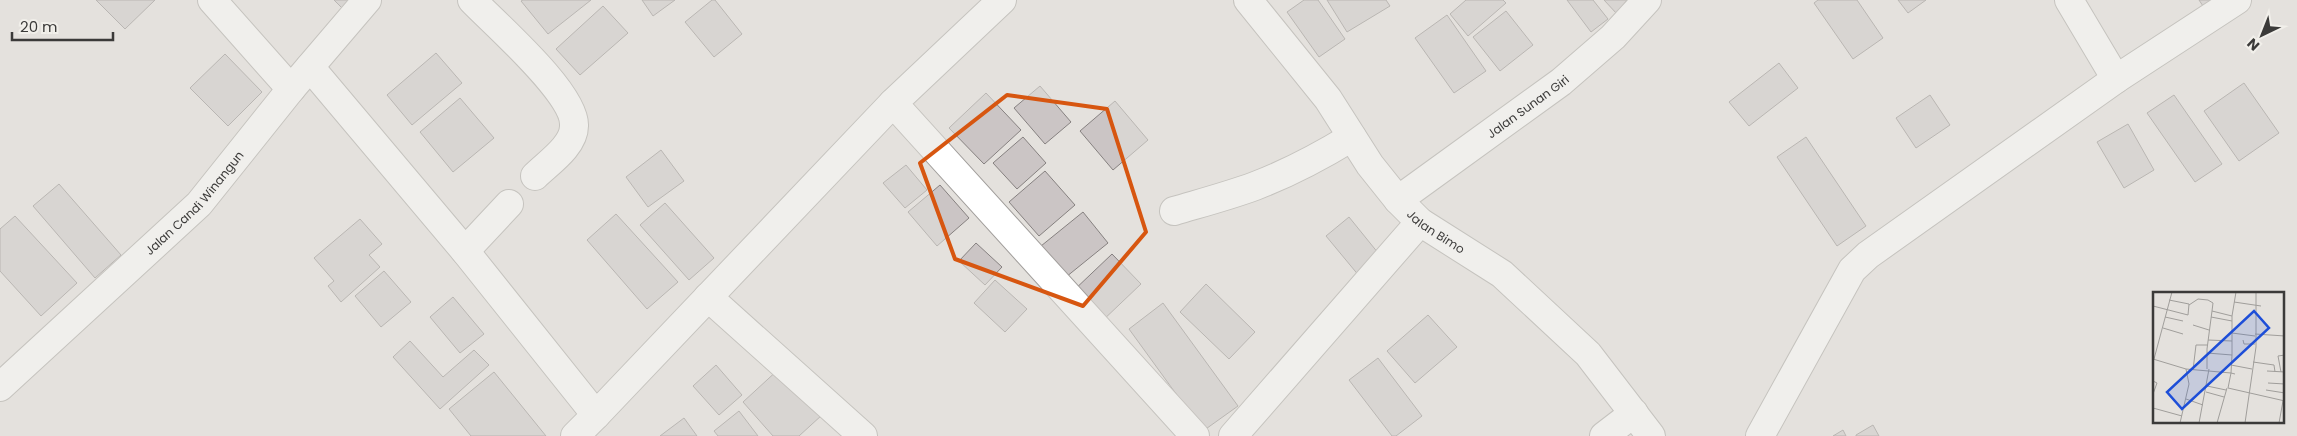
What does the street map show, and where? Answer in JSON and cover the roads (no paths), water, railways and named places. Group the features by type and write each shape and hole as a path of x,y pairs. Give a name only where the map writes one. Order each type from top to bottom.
{"street":[{"path":"212,0 291,89"},
{"name":"Jalan Candi Winangun","path":"0,386 199,204 291,89 367,0"},
{"path":"472,0 559,89 572,111 574,127 568,144 535,176"},
{"path":"575,436 893,103 1002,0"},
{"name":"Jalan Bimo","path":"1248,0 1328,99 1352,137 1398,200 1420,222 1502,274 1588,354 1651,436"},
{"name":"Jalan Sunan Giri","path":"1398,200 1561,82 1613,37 1647,0"},
{"path":"2069,0 2116,79"},
{"path":"1760,436 1852,270 1868,255 2116,79 2237,0"},
{"path":"310,67 465,251 596,415"},
{"path":"893,103 1195,436"},
{"path":"1174,211 1257,185 1286,173 1352,137"},
{"path":"465,251 509,204"},
{"path":"1233,436 1420,222"},
{"path":"708,296 863,436"},
{"path":"1604,436 1634,413"}]}
